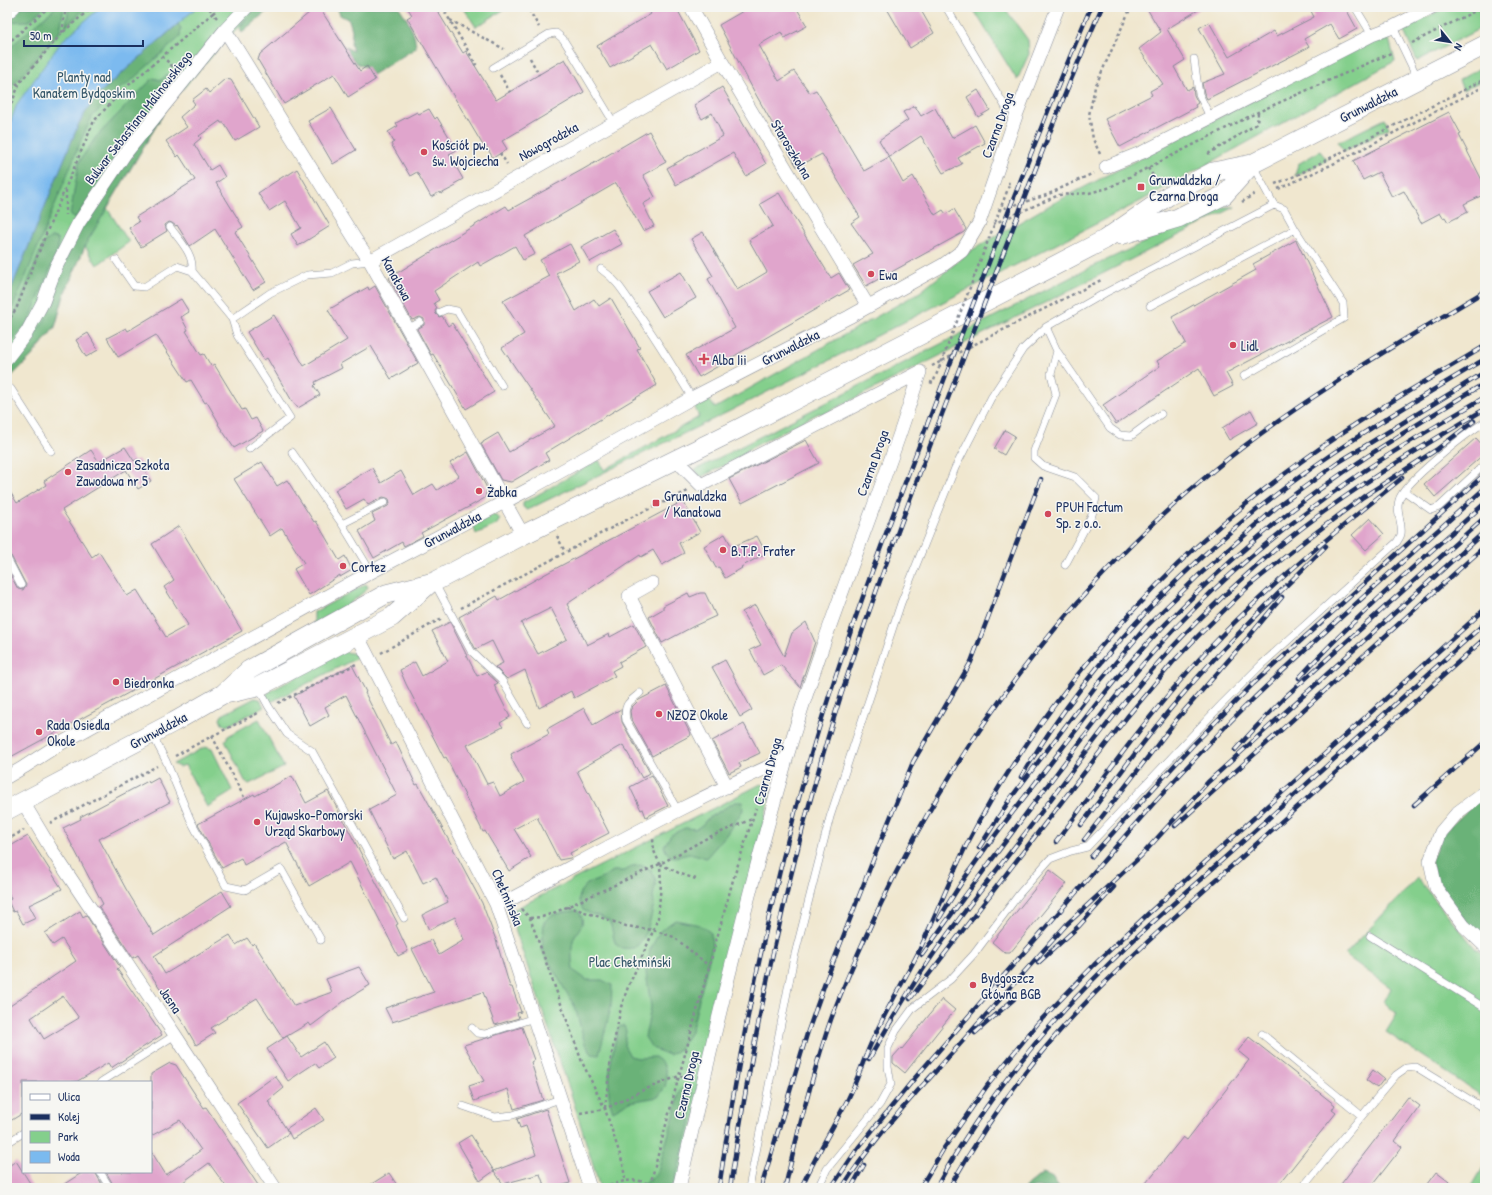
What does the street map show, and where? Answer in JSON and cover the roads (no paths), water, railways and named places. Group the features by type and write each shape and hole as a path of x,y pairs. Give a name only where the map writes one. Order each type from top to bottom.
{"main road":[{"name":"Grunwaldzka","path":"223,694 258,687 392,617 432,583 523,535 676,460 1104,240 1168,196 1213,172 1252,164 1485,45"},
{"name":"Grunwaldzka","path":"1104,240 1178,218 1224,195 1252,164"},
{"name":"Grunwaldzka","path":"15,806 152,734 223,694 250,670 386,594 432,583"}],"street":[{"path":"7,13 14,7"},
{"name":"Bulwar Sebastiana Malinowskiego","path":"7,358 27,332 43,302 56,267 78,224 125,154 226,30 247,7"},
{"name":"Staroszkolna","path":"691,7 722,62 868,306"},
{"name":"Czarna Droga","path":"962,251 975,232 984,210 1017,113 1058,7"},
{"path":"1106,167 1143,152 1372,35 1393,27 1432,7"},
{"name":"Kanałowa","path":"226,30 370,261 493,484 505,502 523,535"},
{"name":"Nowogrodzka","path":"370,261 722,62"},
{"name":"Grunwaldzka","path":"7,777 58,745 371,572 505,502 692,398 944,265 962,251"},
{"name":"Czarna Droga","path":"676,460 701,485 920,372 831,624 786,759 753,877 703,1080 679,1188"},
{"path":"652,583 629,596 727,786"},
{"name":"Chełmińska","path":"357,635 496,904 590,1188"},
{"path":"496,904 511,899 727,786 786,759"},
{"path":"1485,792 1458,812 1441,832 1430,861 1436,888 1464,926 1485,946"},
{"name":"Jasna","path":"15,806 39,831 175,1034 275,1188"}],"lane":[{"path":"946,7 1006,108 1017,113"},
{"path":"1355,7 1372,35"},
{"path":"1393,27 1418,79"},
{"path":"494,68 545,36 556,33 563,39 614,123"},
{"path":"1194,59 1199,94 1210,117"},
{"path":"1244,376 1344,318 1343,303 1295,229 1284,209 1274,205 1252,164"},
{"path":"749,1188 793,962 830,817 902,603 955,468 991,398 1023,349 1046,327 1105,293 1274,205"},
{"path":"170,228 190,255 193,263 192,271"},
{"path":"1150,306 1295,229"},
{"path":"116,260 134,286 144,287 178,266 192,271 232,319 237,335 290,418 249,449"},
{"path":"232,319 270,293 307,275 332,273 352,263 370,261"},
{"path":"601,269 612,277 625,294 655,337 692,398"},
{"path":"440,312 447,309 457,311 502,386"},
{"path":"407,329 420,322"},
{"path":"1046,327 1057,351 1110,428 1120,435 1131,436 1161,414"},
{"path":"1057,351 1051,374 1056,394 1034,451 1034,458 1044,466 1075,477 1096,498 1092,515 1065,565"},
{"path":"7,385 51,451"},
{"path":"818,1188 827,1169 880,1104 891,1084 888,1067 888,1048 896,1031 913,1008 951,979 974,954 1020,893 1050,859 1087,847 1222,704 1262,664 1397,542 1401,534 1398,512 1399,499 1404,491 1414,478 1485,422"},
{"path":"292,452 342,524 371,572"},
{"path":"1404,491 1431,510 1439,507 1485,464"},
{"path":"342,524 385,502"},
{"path":"7,558 21,585"},
{"path":"432,583 471,651 501,679 527,723"},
{"path":"258,687 269,708 287,734 312,751 404,918"},
{"path":"640,693 628,702 624,711 626,720 678,811"},
{"path":"152,734 166,761 191,821 226,886 245,890 281,869 321,940"},
{"path":"1370,936 1485,1008"},
{"path":"472,1028 477,1033 485,1034 534,1018"},
{"path":"103,1081 175,1034"},
{"path":"1262,1034 1362,1116"},
{"path":"1302,1188 1396,1075 1406,1068 1416,1067 1485,1109"},
{"path":"463,1106 495,1117 513,1115 560,1099"},
{"path":"7,1143 22,1134"},
{"path":"101,1173 110,1188"}],"water":[{"path":"101,7 197,7 95,97 79,123 7,299 7,132 17,104 62,41"}],"railway":[{"path":"719,1188 737,1072 760,958 787,844 818,731 848,639 897,503 1018,187 1091,7"},
{"path":"730,1188 749,1074 771,961 797,849 828,737 878,586 933,437 1051,130 1102,7"},
{"path":"785,1188 794,1148 822,1048 850,970 907,851 979,730 1020,673 1064,618 1111,566 1161,516 1214,470 1246,445 1312,398 1485,291"},
{"path":"801,1188 848,1099 870,1045 918,953 966,846 985,811 1028,742 1102,645 1129,614 1178,564 1245,504 1293,467 1342,433 1395,399 1485,346"},
{"path":"1021,777 1050,731 1081,688 1152,606 1190,567 1231,531 1316,465 1421,397 1485,359"},
{"path":"979,848 1010,799 1099,682 1146,627 1198,576 1277,507 1339,462 1485,372"},
{"path":"939,919 990,842 1100,698 1134,658 1181,608 1214,576 1266,531 1318,490 1400,435 1485,383"},
{"path":"922,955 1007,839 1107,708 1157,648 1212,591 1272,539 1358,475 1485,397"},
{"path":"869,1059 890,1022 953,926 1142,681 1201,617 1277,548 1302,528 1378,474 1485,409"},
{"path":"910,999 1127,717 1173,662 1199,635 1250,585 1306,540 1363,497 1436,450 1474,421"},
{"path":"1091,857 1192,746 1253,684 1485,474"},
{"path":"1056,842 1156,709 1199,659 1243,614 1287,573 1402,478"},
{"path":"761,1188 807,1034 825,983 877,850 913,762 971,662 1041,479"},
{"path":"831,1188 858,1148 914,1079 1152,805 1212,740 1237,714 1366,594 1485,488"},
{"path":"1299,678 1366,610 1485,503"},
{"path":"1235,750 1285,697 1485,517"},
{"path":"928,1080 1067,924 1141,856 1208,782 1485,531"},
{"path":"1081,825 1170,709 1236,637 1326,546"},
{"path":"1175,826 1485,546"},
{"path":"1084,840 1178,718 1282,597"},
{"path":"920,1188 944,1148 987,1086 1038,1023 1094,965 1150,912 1485,609"},
{"path":"936,1188 963,1142 993,1097 1043,1034 1082,991 1148,926 1485,623"},
{"path":"949,1188 979,1138 1012,1090 1060,1030 1112,976 1167,924 1485,638"},
{"path":"1414,805 1485,742"},
{"path":"1038,963 1079,926 1114,887"},
{"path":"975,1033 1014,999"},
{"path":"842,1188 862,1158 884,1130 932,1075"},
{"path":"851,1188 864,1165"}],"place":[{"name":"Kościół pw. św. Wojciecha","path":"424,152"},
{"name":"Grunwaldzka / Czarna Droga","path":"1141,187"},
{"name":"Ewa","path":"871,274"},
{"name":"Lidl","path":"1233,345"},
{"name":"Alba Iii","path":"704,359"},
{"name":"Zasadnicza Szkoła Zawodowa nr 5","path":"68,472"},
{"name":"Żabka","path":"479,491"},
{"name":"Grunwaldzka / Kanałowa","path":"656,503"},
{"name":"PPUH Factum Sp. z o.o.","path":"1048,514"},
{"name":"B.T.P. Frater","path":"723,550"},
{"name":"Cortez","path":"343,566"},
{"name":"Biedronka","path":"116,682"},
{"name":"NZOZ Okole","path":"659,714"},
{"name":"Rada Osiedla Okole","path":"39,732"},
{"name":"Kujawsko-Pomorski Urząd Skarbowy","path":"257,822"},
{"name":"Bydgoszcz Główna BGB","path":"973,985"}],"park label":[{"name":"Planty nad Kanałem Bydgoskim","path":"84,84"},
{"name":"Plac Chełmiński","path":"630,961"}]}
